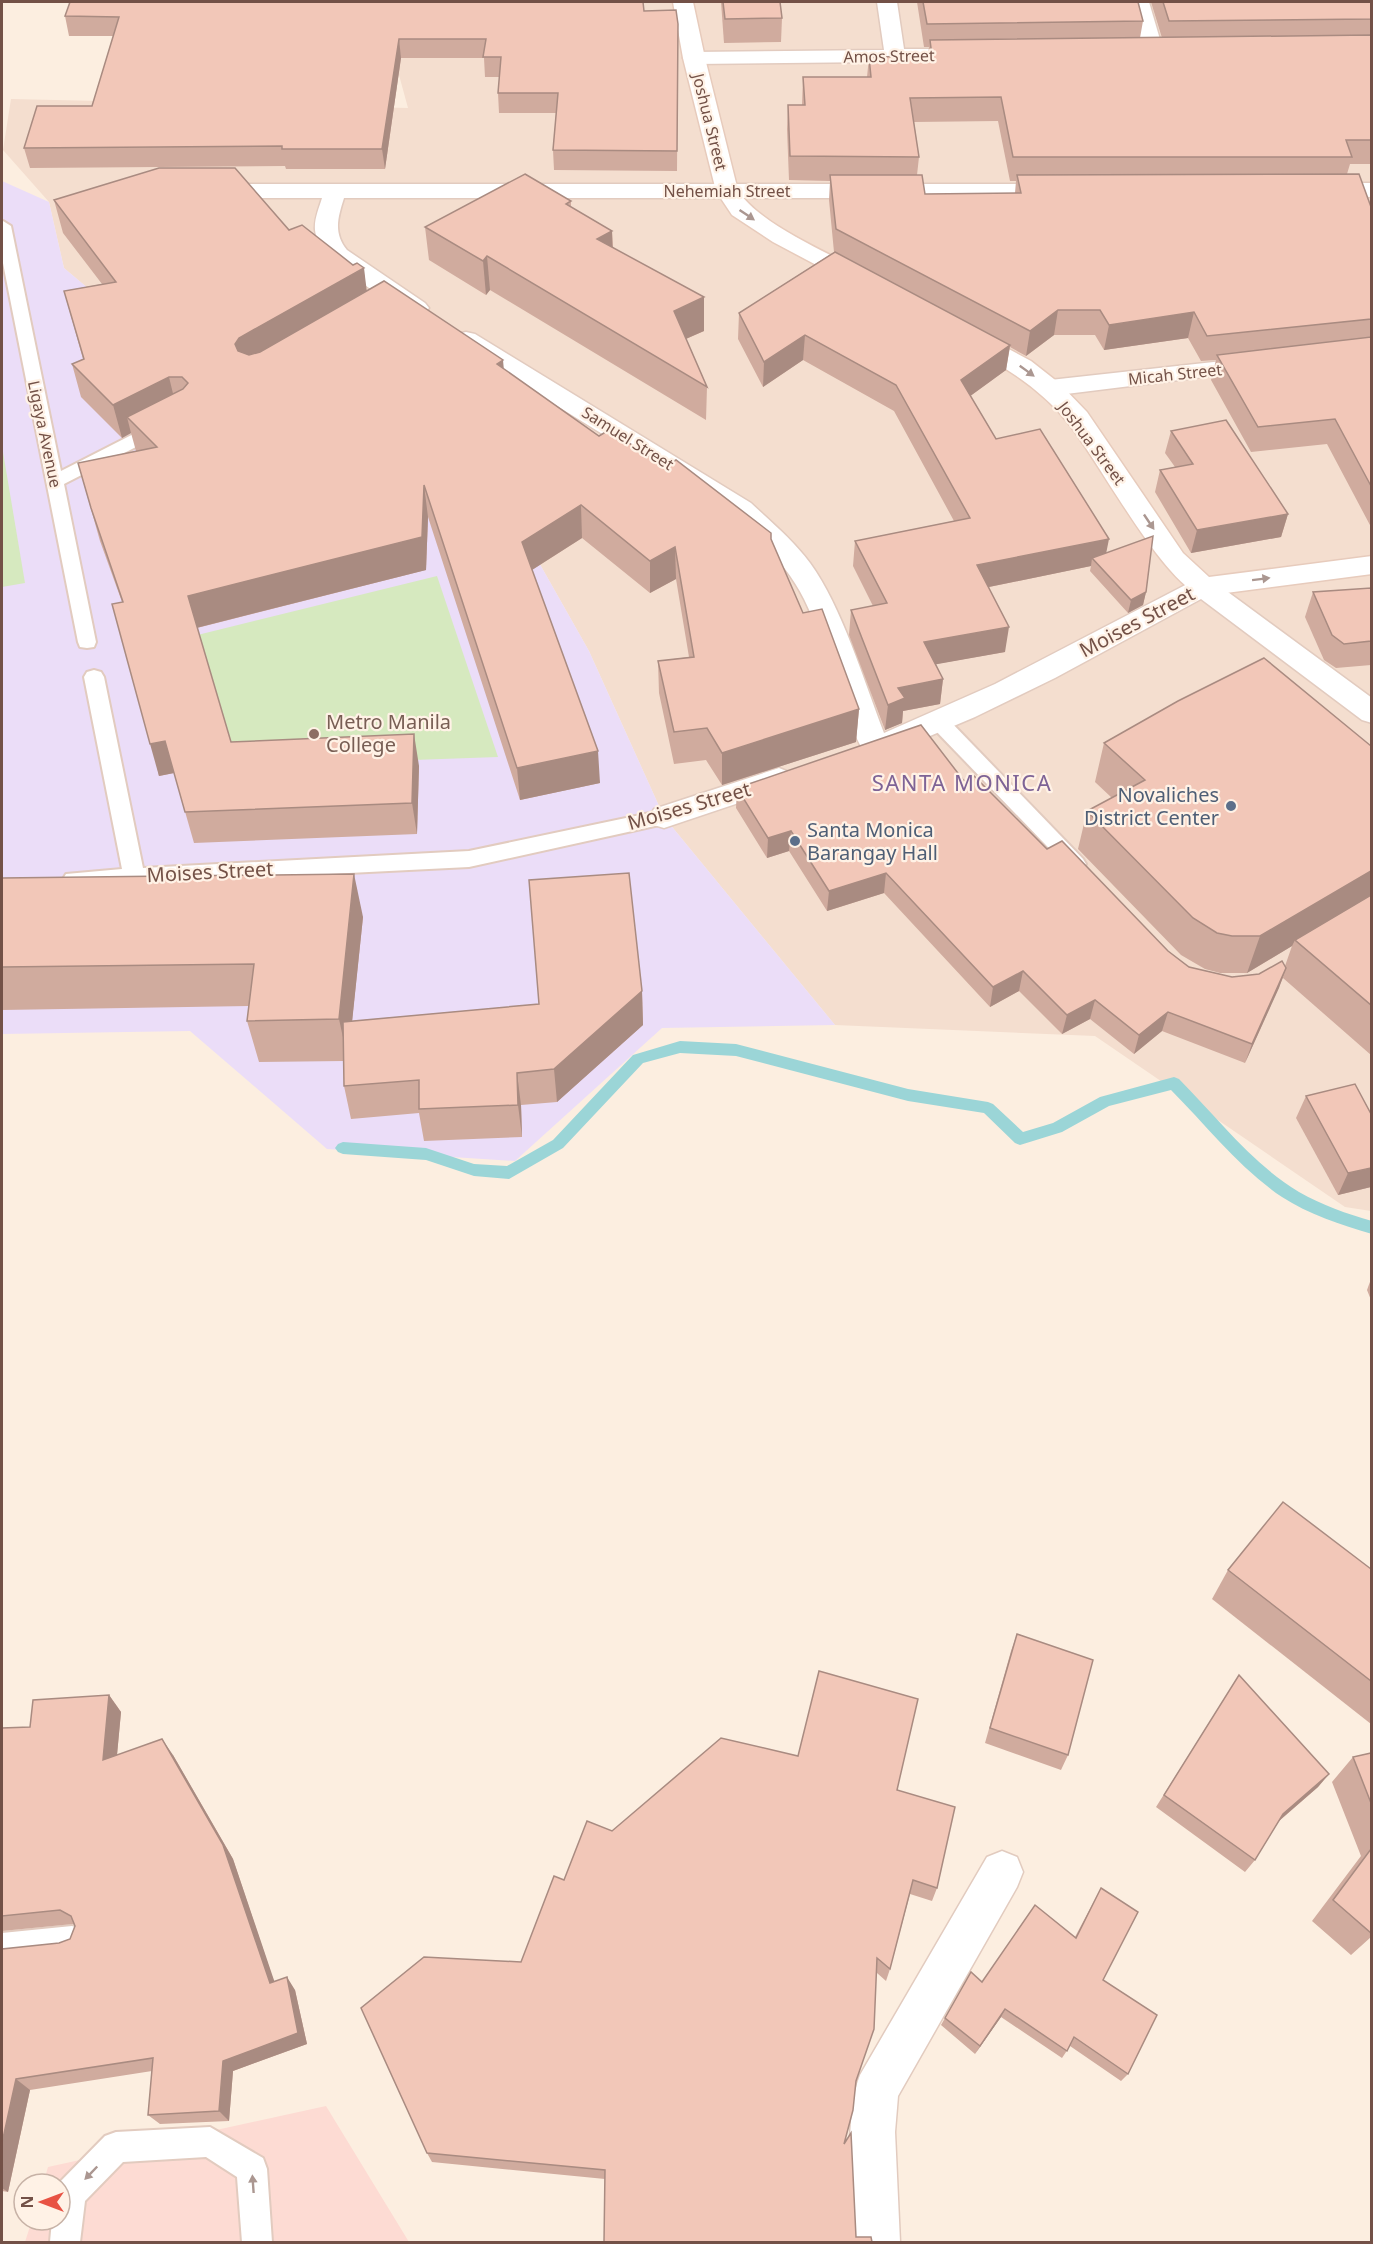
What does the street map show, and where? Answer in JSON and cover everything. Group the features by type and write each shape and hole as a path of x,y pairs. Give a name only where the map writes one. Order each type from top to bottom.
{"street":[{"name":"Joshua Street","path":"683,2 694,58 727,192 740,210 781,237 886,293"},
{"path":"887,2 895,56"},
{"path":"1139,2 1154,53"},
{"path":"1131,53 1177,53"},
{"name":"Amos Street","path":"694,58 990,55"},
{"path":"1300,190 1371,190"},
{"name":"Nehemiah Street","path":"186,191 1085,191"},
{"name":"Samuel Street","path":"335,192 326,221 325,233 329,244 388,302 441,322 742,509 775,540 800,569 818,600 864,751"},
{"name":"Joshua Street","path":"948,327 1022,366 1050,388 1078,418 1174,559 1203,586 1371,713"},
{"name":"Micah Street","path":"1050,388 1276,363"},
{"name":"Moises Street","path":"864,751 940,723 997,697 1203,586 1371,565"},
{"name":"Moises Street","path":"664,817 808,769"},
{"path":"877,2242 873,2132 876,2091 1002,1872"}],"lane":[{"name":"Ligaya Avenue","path":"3,226 87,642"},
{"path":"55,481 174,421"},
{"path":"94,677 134,875"},
{"path":"940,723 1089,877"},
{"name":"Moises Street","path":"57,880 469,859 664,817"},
{"path":"2,1947 72,1940"},
{"path":"64,2242 70,2194 116,2147 210,2142 252,2169 257,2242"}],"shaded area":[{"path":"319,2 1371,2 1371,1211 1345,1207 1095,1036 835,1025 664,817 589,651 520,529 202,385 64,268 49,202 3,150 11,99 408,108 390,42"},
{"name":"Metro Manila College","path":"2,181 49,202 64,268 202,384 520,529 589,651 664,817 835,1025 662,1028 515,1161 327,1149 190,1031 2,1034"},
{"path":"326,2106 409,2242 25,2242 28,2232 72,2232 72,2172 47,2172 48,2167"}],"green space":[{"path":"2,446 25,583 2,587"},
{"path":"437,576 498,757 187,768 153,646"}],"building":[{"path":"70,2 643,2 644,11 676,10 678,24 677,151 553,150 558,93 498,93 501,57 483,57 486,39 399,39 382,149 282,149 282,146 24,148 37,106 92,106 119,17 65,16"},
{"path":"723,2 780,2 782,18 725,19"},
{"path":"923,2 1138,2 1143,21 927,24"},
{"path":"1163,2 1371,2 1371,19 1169,21"},
{"path":"1371,35 1371,140 1346,140 1352,157 1013,157 1001,97 910,98 919,157 790,156 788,105 805,105 803,77 871,77 869,57 932,56 930,40"},
{"path":"159,168 235,168 289,230 302,225 353,265 357,263 364,268 239,338 235,344 238,351 249,355 260,352 384,281 503,360 497,364 599,436 609,430 664,466 676,460 771,533 771,539 803,613 822,609 859,709 722,753 707,728 674,732 658,661 694,657 675,547 650,561 581,505 522,542 598,751 517,768 424,485 422,537 188,596 231,742 414,734 412,803 185,812 165,741 150,744 112,604 123,602 78,463 157,447 127,417 183,389 188,383 182,377 169,377 113,405 72,364 84,359 64,291 116,282 54,200"},
{"path":"525,174 571,201 566,204 612,231 597,239 704,297 674,311 707,387 487,256 483,261 425,227"},
{"path":"1359,174 1371,207 1371,319 1207,336 1194,312 1109,325 1100,310 1058,310 1030,331 836,229 830,175 922,175 925,194 1021,193 1017,175"},
{"path":"835,252 1010,345 961,380 996,439 1040,429 1109,539 977,565 1009,627 924,642 943,679 898,688 905,698 888,705 851,610 887,603 855,541 970,518 896,385 805,335 764,362 739,313"},
{"path":"1371,337 1371,486 1335,419 1258,427 1217,355"},
{"path":"1226,420 1288,514 1197,530 1160,470 1193,464 1171,431"},
{"path":"1153,536 1146,592 1131,600 1092,558"},
{"path":"1371,588 1371,641 1344,644 1332,635 1313,592"},
{"name":"Novaliches District Center","path":"1264,658 1371,746 1371,871 1260,936 1232,936 1217,933 1193,918 1087,811 1145,780 1104,743 1178,701"},
{"path":"921,725 964,781 974,776 1047,849 1062,841 1168,951 1189,967 1232,977 1259,974 1282,961 1286,968 1252,1044 1168,1012 1139,1035 1095,1000 1067,1015 1023,971 993,987 886,873 829,891 791,831 768,838 737,788"},
{"path":"629,873 642,991 554,1069 517,1073 518,1105 419,1109 419,1080 344,1086 343,1022 539,1004 529,880"},
{"path":"354,874 339,1019 247,1021 254,964 2,967 2,878"},
{"path":"1371,895 1371,1005 1295,940"},
{"path":"1355,1084 1371,1114 1371,1168 1348,1173 1306,1096"},
{"path":"1283,1502 1371,1569 1371,1681 1228,1570"},
{"path":"1017,1634 1093,1660 1068,1755 990,1728"},
{"path":"819,1671 918,1699 897,1790 955,1807 937,1888 913,1880 890,1969 877,1958 874,2029 856,2081 853,2110 844,2144 851,2133 856,2237 871,2237 872,2242 604,2242 605,2170 427,2153 361,2008 424,1957 521,1962 554,1876 564,1880 587,1821 612,1831 721,1738 798,1756"},
{"path":"1239,1675 1329,1774 1283,1814 1255,1860 1164,1795"},
{"path":"109,1695 103,1760 162,1739 223,1845 270,1983 287,1977 298,2033 223,2061 219,2111 148,2115 153,2058 16,2079 2,2143 2,1949 59,1943 70,1939 75,1926 71,1916 60,1910 2,1916 2,1728 30,1727 33,1700"},
{"path":"1371,1753 1371,1803 1353,1757"},
{"path":"1371,1849 1371,1933 1333,1900"},
{"path":"1101,1888 1138,1912 1103,1980 1157,2015 1128,2074 1074,2037 1067,2051 1005,2009 980,2046 945,2018 971,1972 982,1982 1035,1905 1076,1938"}],"waterway":[{"path":"343,1148 426,1154 474,1170 509,1173 558,1144 638,1059 680,1047 736,1050 908,1095 988,1108 1020,1139 1057,1128 1105,1101 1174,1083 1256,1168 1287,1192 1304,1202 1372,1228"}],"place":[{"name":"Metro Manila College","path":"314,734"},
{"name":"Novaliches District Center","path":"1231,806"},
{"name":"Santa Monica Barangay Hall","path":"795,841"}],"district":[{"name":"SANTA MONICA","path":"962,783"}]}
